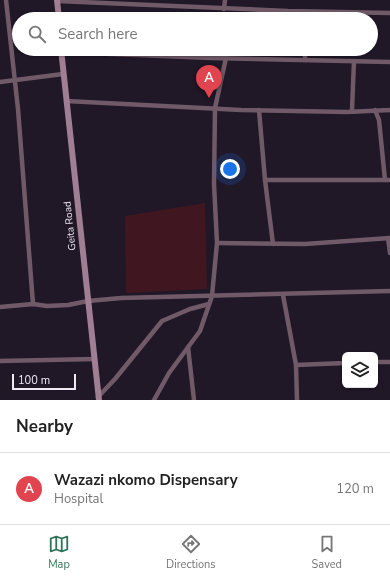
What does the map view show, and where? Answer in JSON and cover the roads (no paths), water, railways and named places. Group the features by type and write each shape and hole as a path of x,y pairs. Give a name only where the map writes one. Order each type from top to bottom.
{"main road":[{"path":"57,1 58,12"},
{"name":"Geita Road","path":"61,56 62,74 99,398"}],"street":[{"path":"6,0 12,53"},
{"path":"158,0 158,6"},
{"path":"224,9 225,0"},
{"path":"57,1 95,1 158,6 305,12"},
{"path":"378,13 390,13"},
{"path":"12,56 33,304"},
{"path":"185,56 390,62"},
{"path":"154,400 169,373 200,331 212,296 217,242 214,184 215,108 226,58"},
{"path":"352,110 354,61"},
{"path":"0,82 62,74"},
{"path":"66,101 259,110 390,110"},
{"path":"259,110 265,180 273,244"},
{"path":"265,180 387,180 379,120 375,110"},
{"path":"217,242 305,244 389,238 390,254"},
{"path":"0,307 33,304 47,306 68,305 88,301 390,291"},
{"path":"283,295 288,329 296,365 296,400"},
{"path":"99,398 162,321 190,309 209,304"},
{"path":"188,347 194,400"},
{"path":"0,361 95,359"},
{"path":"378,362 390,362"},
{"path":"296,365 342,363"}],"place":[{"name":"Wazazi nkomo Dispensary","path":"209,98"}]}
